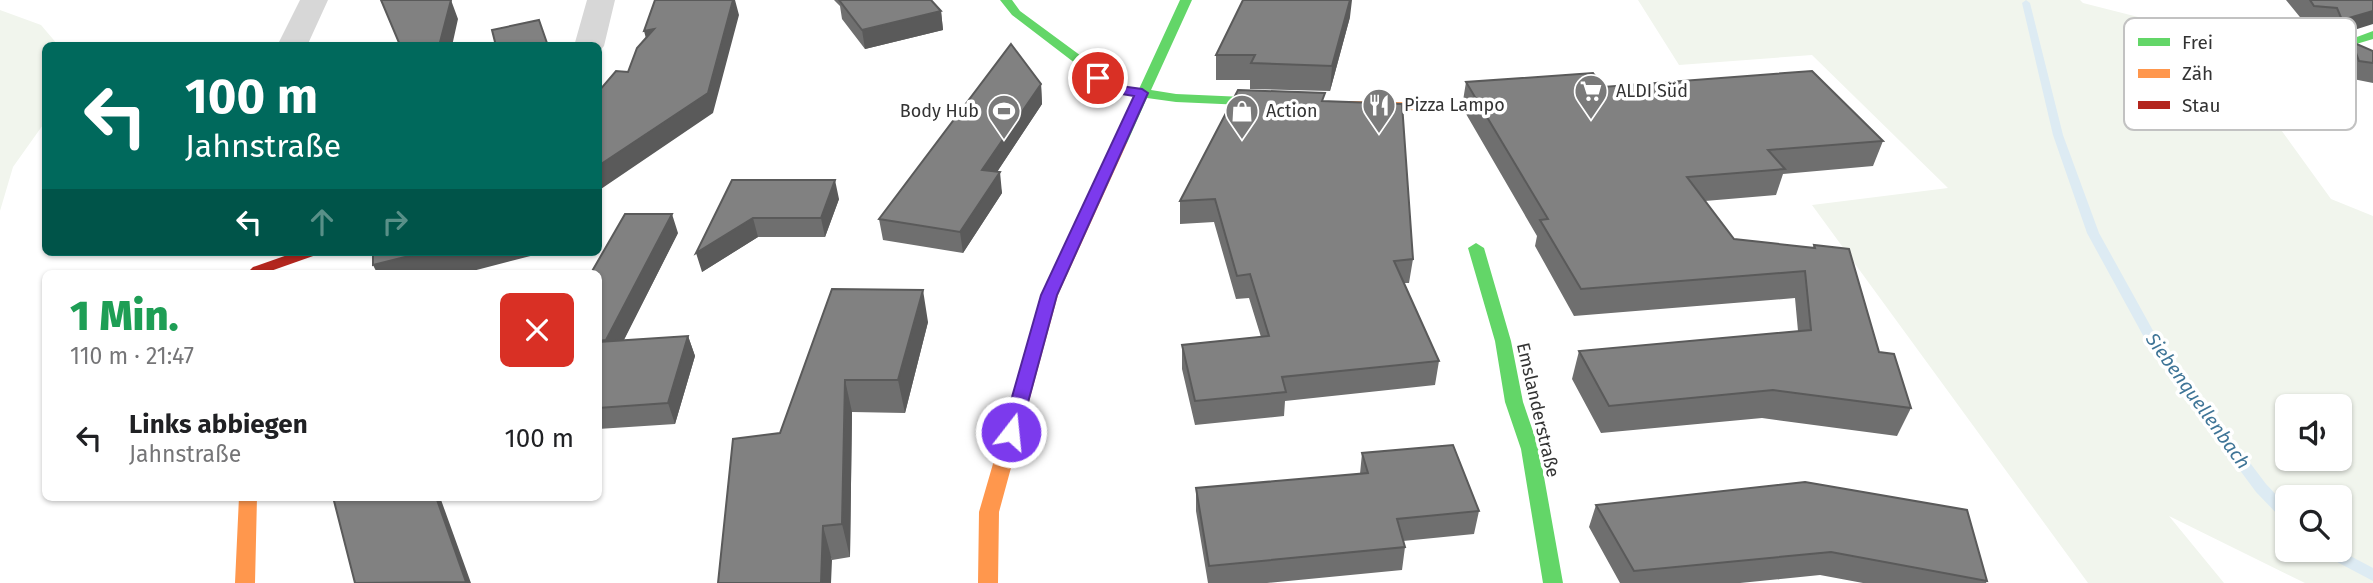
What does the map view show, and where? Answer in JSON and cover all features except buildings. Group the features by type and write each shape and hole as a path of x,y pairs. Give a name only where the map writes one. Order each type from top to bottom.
{"street":[{"path":"294,42 314,0"},
{"path":"590,42 601,0"},
{"path":"1006,0 1016,13 1088,67 1109,88 1176,98 1298,103"},
{"path":"988,583 989,512 1049,295 1186,0"},
{"path":"2356,40 2373,35"},
{"path":"2356,53 2373,61"},
{"path":"1337,104 1439,107"},
{"name":"Emslanderstraße","path":"1476,248 1503,341 1514,402 1530,449 1553,583"},
{"path":"257,265 294,256"},
{"path":"244,583 247,501"}],"shaded area":[{"path":"1638,0 2080,0 2142,18 2124,18 2124,130 2281,130 2331,199 2373,216 2373,583 2305,583 2169,516 2224,583 2088,583 1812,205 1948,188 1812,55 1679,65"},
{"path":"0,10 41,25 55,42 42,42 42,126 13,167 0,211"}],"waterway":[{"name":"Siebenquellenbach","path":"2026,3 2058,135 2093,233 2156,347 2261,488 2275,503"},
{"name":"Siebenquellenbach","path":"2349,562 2373,575"}],"traffic: fast":[{"path":"1006,0 1016,13 1088,67 1109,88 1176,98 1286,103"},
{"path":"1120,143 1186,0"},
{"path":"2356,40 2373,35"},
{"path":"2356,53 2373,61"},
{"path":"1476,248 1503,341 1514,402 1530,449 1553,583"}],"traffic: slow":[{"path":"1350,105 1439,107"},
{"path":"988,583 989,512 1050,295 1120,143"},
{"path":"245,583 248,501"}],"traffic: jam":[{"path":"258,270 299,256"}],"place":[{"name":"ALDI Süd","path":"1591,121"},
{"name":"Pizza Lampo","path":"1379,135"},
{"name":"Body Hub","path":"1004,141"},
{"name":"Action","path":"1242,141"}],"route":[{"path":"1011,432 1049,295 1142,93 1109,88 1098,78"}]}
